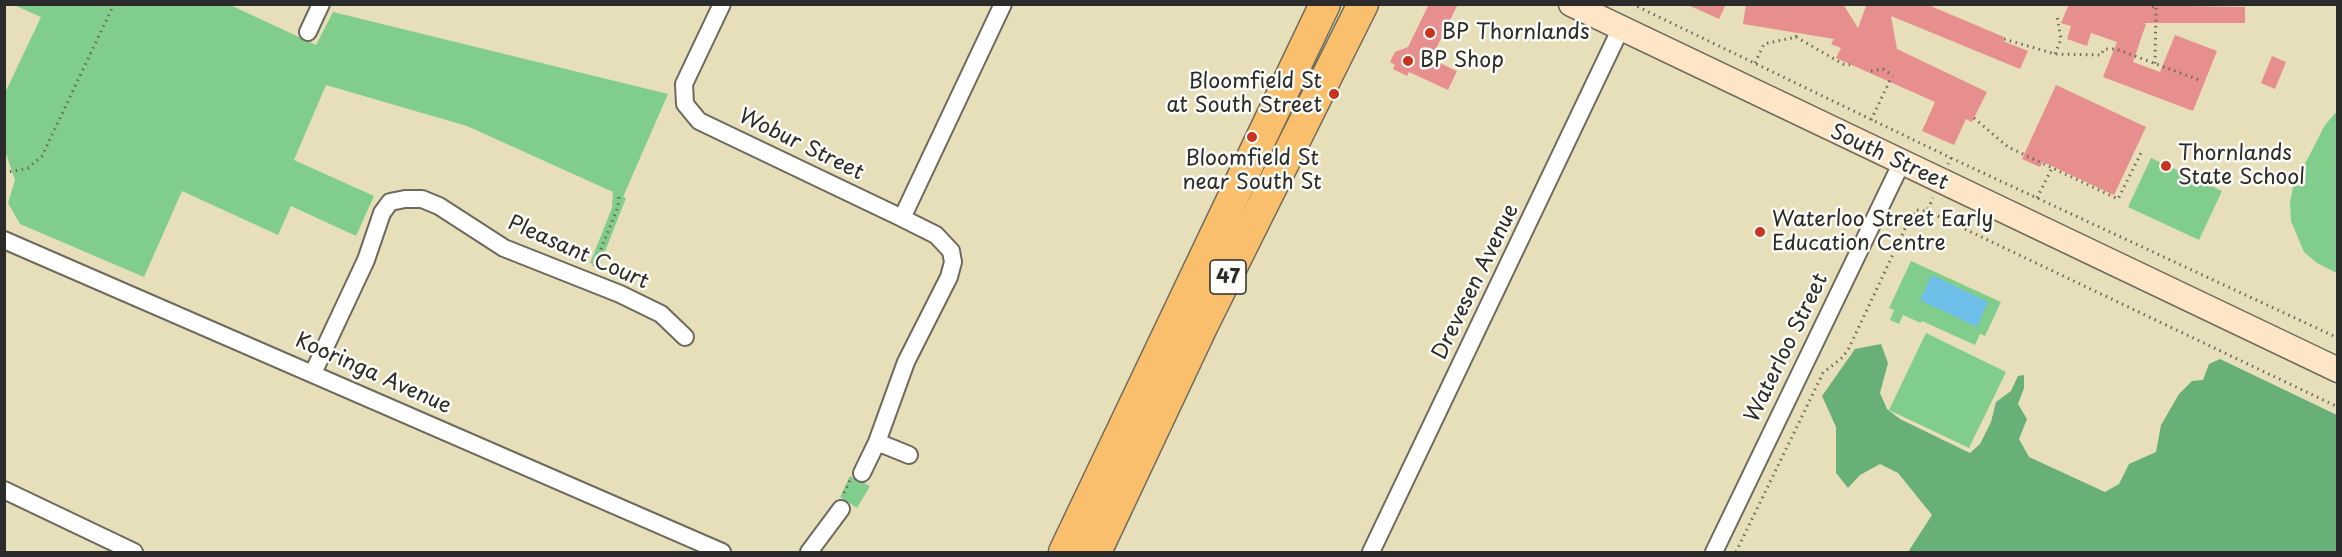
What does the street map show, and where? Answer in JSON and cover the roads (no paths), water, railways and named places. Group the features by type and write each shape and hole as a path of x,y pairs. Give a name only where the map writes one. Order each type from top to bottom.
{"highway":[{"name":"47","path":"1064,552 1325,4"},
{"name":"47","path":"1096,552 1202,327 1292,151 1363,4"}],"street":[{"path":"308,32 321,4"},
{"name":"Wobur Street","path":"722,4 684,84 686,104 699,121 936,236 951,250 953,262 949,278 906,362 877,442 862,473"},
{"path":"902,219 1003,4"},
{"name":"South Street","path":"1571,4 1620,30 2337,370"},
{"name":"Drevesen Avenue","path":"1371,552 1620,30"},
{"name":"Waterloo Street","path":"1714,552 1901,164"},
{"name":"Pleasant Court","path":"313,373 366,260 382,213 390,202 422,199 439,206 504,248 661,314 685,337"},
{"name":"Kooringa Avenue","path":"4,240 722,552"},
{"path":"877,442 909,455"},
{"path":"4,490 134,552"},
{"path":"809,552 841,509"}],"water":[{"path":"1932,275 1988,302 1977,327 1920,300"}],"place":[{"name":"BP Thornlands","path":"1430,33"},
{"name":"BP Shop","path":"1408,61"},
{"name":"Bloomfield St at South Street","path":"1334,94"},
{"name":"Bloomfield St near South St","path":"1252,137"},
{"name":"Thornlands State School","path":"2166,166"},
{"name":"Waterloo Street Early Education Centre","path":"1760,232"}]}
